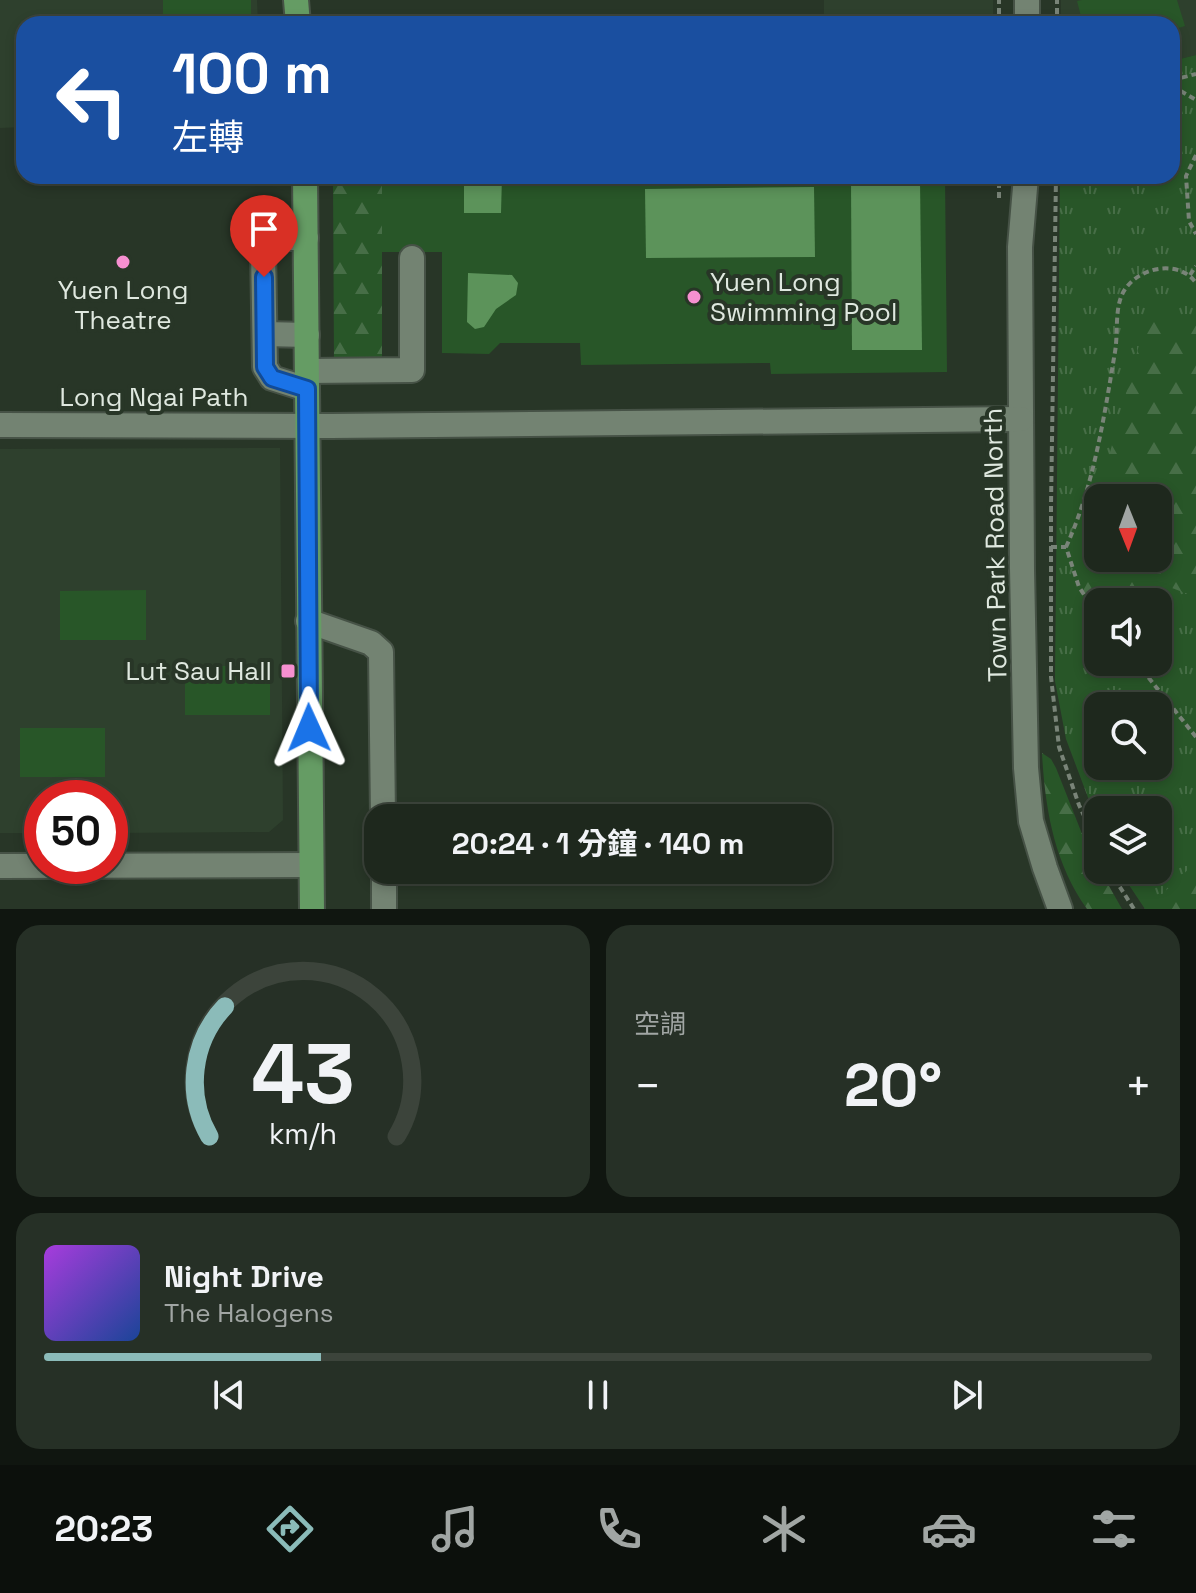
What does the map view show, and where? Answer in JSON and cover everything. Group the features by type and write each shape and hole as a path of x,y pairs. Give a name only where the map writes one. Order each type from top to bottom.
{"main road":[{"path":"305,184 312,909"}],"street":[{"name":"Town Park Road North","path":"1025,184 1020,247 1026,768 1031,821 1060,909"},
{"path":"306,238 275,238 263,249 265,367 272,378 307,380 412,370 412,258"},
{"path":"265,334 307,335"},
{"name":"Long Ngai Path","path":"0,425 307,426 1021,419"},
{"path":"308,621 371,643 381,652 383,804"},
{"path":"0,866 311,865"},
{"path":"384,884 384,909"}],"path":[{"path":"1196,155 1186,176 1189,221 1196,234"},
{"path":"1186,176 1196,178"},
{"name":"Town Park Road North","path":"1056,184 1051,677 1059,747 1084,816"},
{"path":"1190,275 1196,266"},
{"path":"1084,595 1066,547 1090,479 1115,354 1121,298 1130,284 1152,270 1166,268 1190,275 1196,283"},
{"path":"1051,547 1066,547"},
{"path":"1147,676 1196,737"},
{"path":"1118,884 1134,909"}],"shaded area":[{"path":"0,0 257,0 258,16 16,16 16,127 0,128"},
{"path":"824,0 993,0 993,16 824,16"},
{"path":"1061,0 1196,0 1196,55 1180,59 1180,16 1061,16"},
{"path":"464,184 502,184 501,213 464,213"},
{"path":"851,184 920,184 922,350 852,350"},
{"path":"814,187 815,257 646,258 645,189"},
{"path":"468,273 512,275 518,283 516,295 496,309 484,327 475,329 467,322"},
{"path":"280,448 283,820 269,832 128,833 128,780 24,780 24,833 0,833 0,449"}],"green space":[{"path":"163,0 251,0 251,16 163,16"},
{"path":"1177,0 1185,26 1180,28 1180,16 1081,16 1077,1"},
{"path":"1196,55 1196,909 1145,909 1128,884 1172,884 1172,796 1087,796 1066,739 1055,681 1060,184 1180,184 1180,59"},
{"path":"333,184 382,184 382,361 334,361"},
{"name":"Yuen Long Swimming Pool","path":"382,184 945,184 947,372 771,374 770,363 581,365 580,343 500,343 489,354 442,353 442,252 382,252"},
{"path":"1149,308 1196,326 1196,597 1172,588 1084,588 1084,595 1075,582 1084,549 1084,572 1172,572 1172,484 1101,484"},
{"path":"146,590 146,640 60,640 60,591"},
{"path":"185,666 270,666 270,715 185,715"},
{"path":"20,728 105,728 105,777 20,777"},
{"path":"1042,753 1051,759 1056,768 1084,839 1084,884 1108,884 1122,909 1087,909 1059,854 1046,794"},
{"path":"1196,862 1196,909 1155,909 1156,900"}],"place":[{"name":"Yuen Long Theatre","path":"123,262"},
{"name":"Yuen Long Swimming Pool","path":"694,297"},
{"name":"Lut Sau Hall","path":"288,671"}],"route":[{"path":"264,277 265,367 272,378 307,389 309,728"}]}
